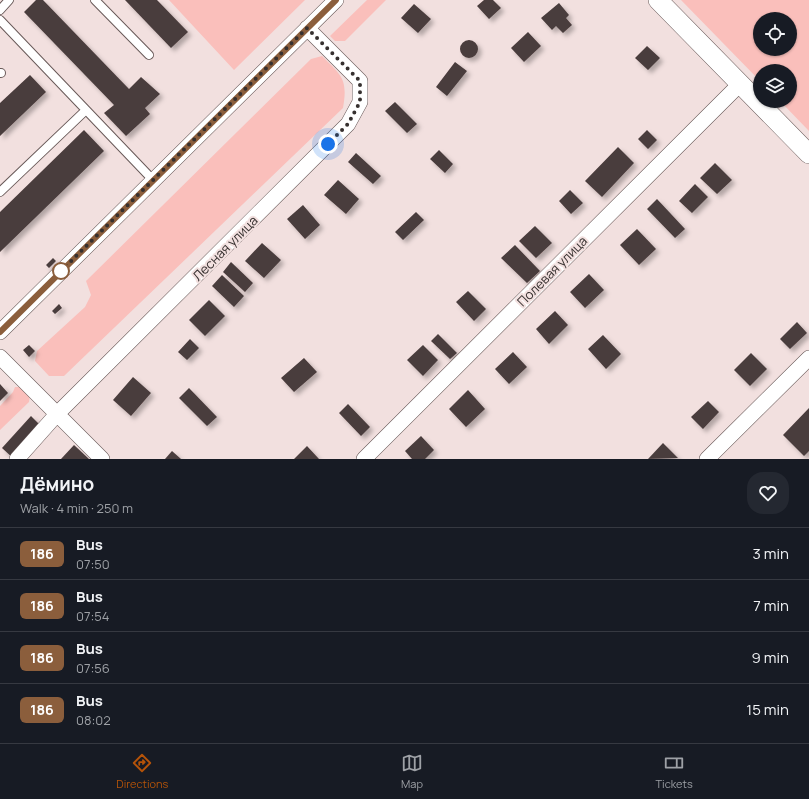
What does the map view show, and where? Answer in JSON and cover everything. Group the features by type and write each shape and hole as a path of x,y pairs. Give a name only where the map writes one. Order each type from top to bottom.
{"street":[{"path":"0,332 336,0"},
{"path":"658,0 809,154"},
{"name":"Лесная улица","path":"17,459 57,414 348,124 360,102 360,81 307,28"},
{"name":"Полевая улица","path":"364,459 740,84"},
{"path":"0,357 102,459"},
{"path":"707,459 809,358"}],"lane":[{"path":"0,10 9,0"},
{"path":"95,0 149,55"},
{"path":"0,20 153,180"},
{"path":"0,192 86,110"}],"shaded area":[{"path":"169,0 305,0 234,70"},
{"path":"367,0 386,0 345,41 335,41 330,36"},
{"path":"681,0 809,0 809,131 787,108 797,108 797,64 753,64 753,74"},
{"path":"322,56 342,79 345,90 343,108 64,376 49,376 35,361 37,351 85,307 91,295 86,281 311,59"},
{"path":"15,387 21,387 30,395 29,402 0,430 0,406 13,392"}],"building":[{"path":"36,0 43,0 129,89 141,77 160,94 145,108 150,114 126,136 104,113 114,105 24,12"},
{"path":"125,0 157,0 188,32 171,48"},
{"path":"484,0 493,0 501,8 489,19 477,6"},
{"path":"559,3 569,15 566,18 572,25 563,33 556,26 552,30 541,18"},
{"path":"414,4 431,19 418,33 401,18"},
{"path":"528,32 541,46 524,62 511,48"},
{"path":"465,40 473,40 478,45 476,56 473,58 465,58 460,53 460,45"},
{"path":"647,46 660,58 648,70 635,58"},
{"path":"455,62 467,71 447,96 436,87"},
{"path":"30,75 46,92 0,136 0,103"},
{"path":"395,102 417,124 407,133 385,111"},
{"path":"84,130 104,151 0,252 0,212"},
{"path":"647,130 657,140 648,149 638,139"},
{"path":"618,147 634,163 602,197 585,181"},
{"path":"439,150 453,164 445,173 430,159"},
{"path":"356,153 381,176 373,184 348,162"},
{"path":"715,163 732,180 717,194 700,178"},
{"path":"338,180 359,199 346,214 324,195"},
{"path":"695,184 708,197 692,213 679,201"},
{"path":"570,190 583,203 571,214 559,201"},
{"path":"657,199 685,229 675,238 647,209"},
{"path":"303,205 320,225 305,239 287,219"},
{"path":"416,212 424,220 403,240 395,232"},
{"path":"535,226 552,243 536,258 519,241"},
{"path":"637,229 656,249 639,265 620,245"},
{"path":"262,243 281,260 264,278 245,261"},
{"path":"515,245 540,271 527,283 501,258"},
{"path":"53,258 56,261 49,268 46,265"},
{"path":"231,262 253,283 245,292 223,272"},
{"path":"589,274 604,290 585,308 570,292"},
{"path":"222,275 244,296 234,307 212,286"},
{"path":"468,291 486,309 474,321 456,302"},
{"path":"209,300 225,316 205,336 189,320"},
{"path":"59,304 62,308 55,314 52,311"},
{"path":"555,311 568,325 549,344 536,329"},
{"path":"797,322 807,333 790,349 780,339"},
{"path":"438,334 457,353 450,359 431,341"},
{"path":"603,335 621,354 606,369 588,349"},
{"path":"190,339 199,348 187,360 178,352"},
{"path":"29,345 35,351 29,357 23,350"},
{"path":"423,345 438,360 423,376 407,360"},
{"path":"513,352 527,367 509,384 495,369"},
{"path":"751,353 767,369 750,386 734,370"},
{"path":"304,358 317,372 294,392 281,378"},
{"path":"133,377 151,393 131,416 113,400"},
{"path":"0,384 8,393 0,401"},
{"path":"189,388 217,417 207,426 179,398"},
{"path":"468,390 485,409 466,427 449,409"},
{"path":"708,401 719,412 703,429 691,417"},
{"path":"348,404 370,427 361,436 339,413"},
{"path":"809,408 809,451 804,456 783,435"},
{"path":"31,416 42,427 14,459 2,448"},
{"path":"421,436 434,450 425,459 412,459 405,451"},
{"path":"663,443 678,458 648,459"},
{"path":"74,445 89,459 61,459"},
{"path":"307,446 319,459 294,459"},
{"path":"172,451 181,459 165,459"}],"bus line":[{"name":"186","path":"0,332 336,0"}],"route":[{"path":"61,271 307,28 360,81 360,102 348,124 328,144"}]}
